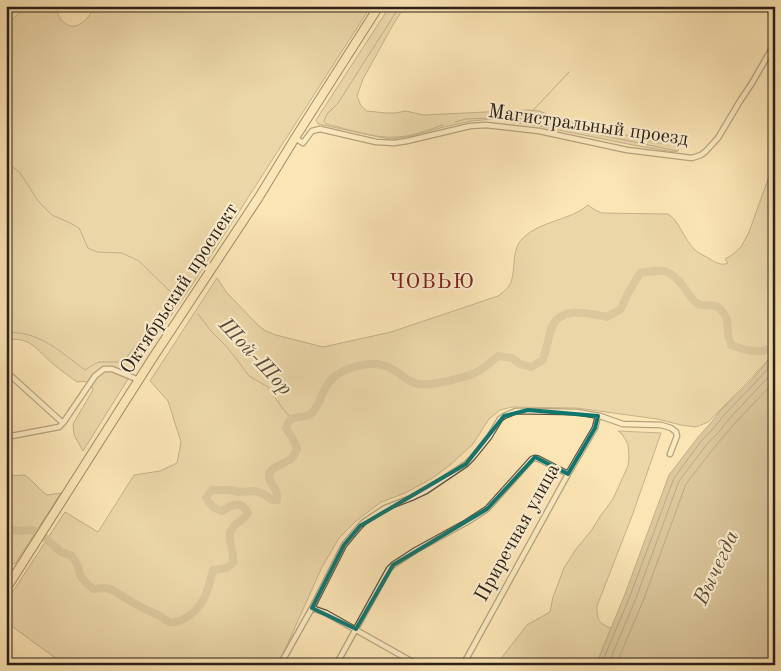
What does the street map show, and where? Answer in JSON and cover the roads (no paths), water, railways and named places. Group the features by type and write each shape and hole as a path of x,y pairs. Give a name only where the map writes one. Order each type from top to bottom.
{"main road":[{"name":"Октябрьский проспект","path":"6,589 152,359 259,197 379,6"}],"street":[{"name":"Магистральный проезд","path":"295,138 302,143 312,131 320,129 376,142 394,143 470,126 486,125 539,130 627,150 692,158 701,155 718,138 771,50"},
{"path":"6,437 58,427 63,423 95,376 104,369 112,369 139,380"},
{"path":"6,373 63,423"},
{"path":"280,665 344,545 360,526 385,508 426,491 466,464 504,416 516,411 528,410 576,412 598,416 623,424 657,424 671,428 678,436 670,454"},
{"name":"Приречная улица","path":"462,665 595,428 598,416"},
{"path":"336,665 393,565 487,509 532,459 539,459 568,474"},
{"path":"312,608 326,612 418,665"}],"water":[{"name":"Вычегда","path":"775,353 775,665 596,665 625,594 669,475 720,411 749,383"}],"waterway":[{"path":"400,6 338,103 327,114 324,121 326,124 379,137 409,135 443,125"},
{"path":"525,119 569,72"},
{"path":"455,122 466,119 525,119 677,151"},
{"name":"Шой-Шор","path":"6,161 20,173 39,202 52,215 79,228 88,248 97,252 122,253 139,261 178,299"},
{"path":"6,529 33,530 61,552 72,556 78,566 80,575 93,589 105,588 113,590 167,621 175,622 186,618 203,601 213,570 227,568 233,563 230,532 248,513 242,506 236,504 222,511 219,510 212,506 206,497 212,490 255,491 272,500 277,500 269,473 293,457 297,449 286,428 288,422 291,419 307,416 311,413 332,379 348,369 366,364 376,364 395,371 410,381 423,385 448,381 472,374 483,369 498,356 512,358 520,364 531,367 543,360 551,329 555,321 561,316 575,312 607,317 621,309 640,273 655,271 671,274 694,301 699,304 713,305 721,310 727,320 731,345 754,351 775,348"},
{"path":"6,333 17,333 39,338 85,370 100,362 123,362 175,295"},
{"name":"Шой-Шор","path":"198,314 249,376 268,387 291,418"}],"railway":[{"path":"6,17 17,6"}],"district":[{"name":"ЧОВЬЮ","path":"432,282"}]}
